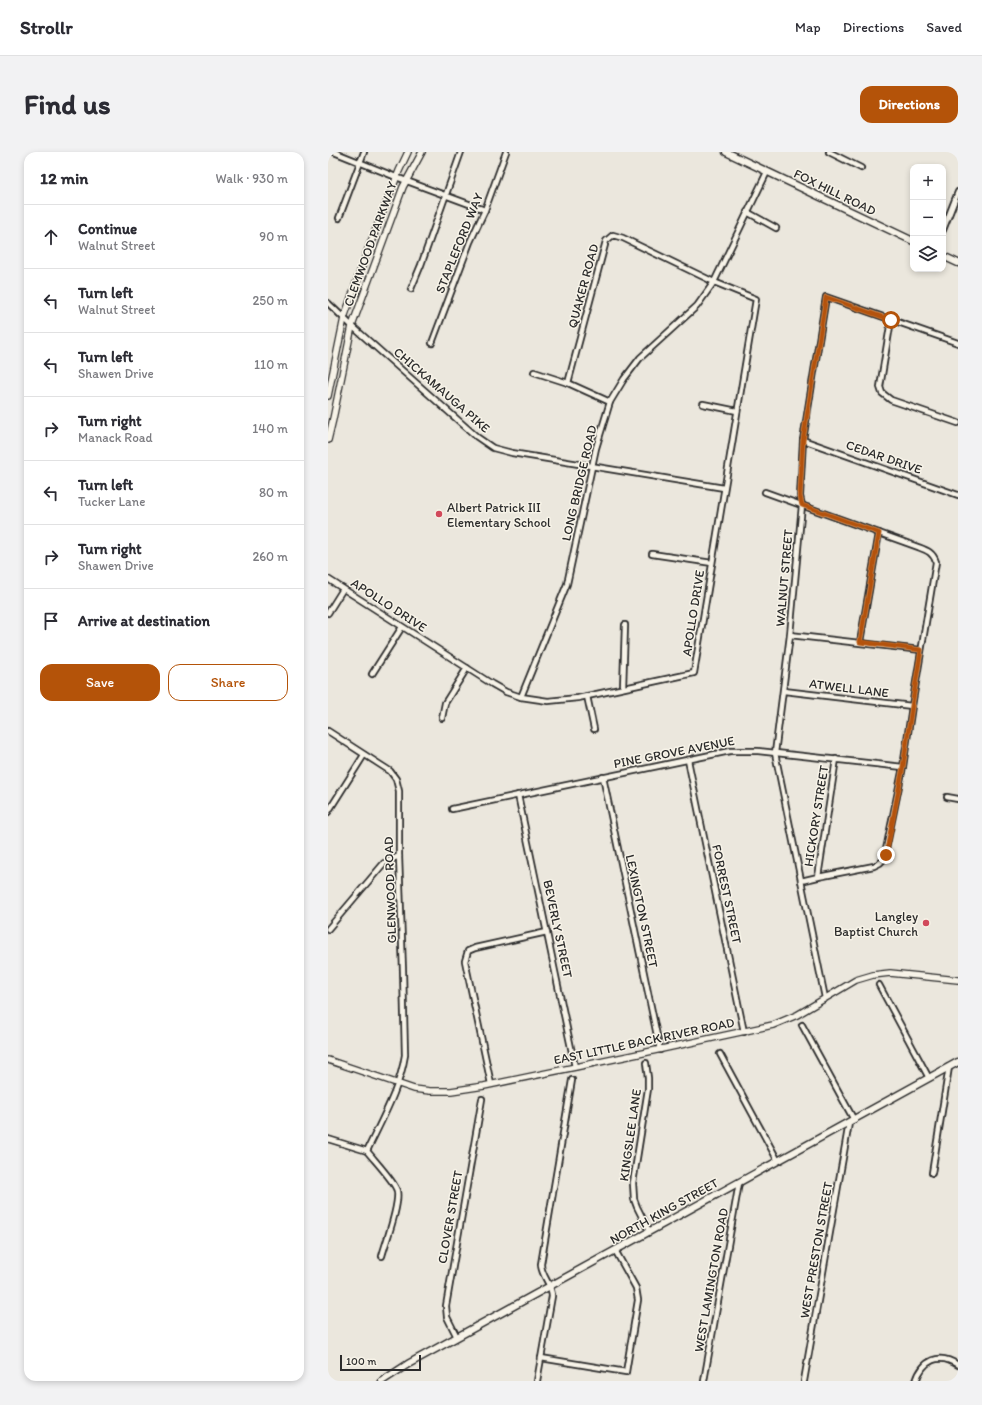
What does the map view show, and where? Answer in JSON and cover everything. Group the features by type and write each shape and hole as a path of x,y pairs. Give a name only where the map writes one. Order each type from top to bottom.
{"main road":[{"name":"FOX HILL ROAD","path":"726,152 910,240"},
{"path":"946,257 958,263"},
{"name":"NORTH KING STREET","path":"382,1381 408,1364 958,1062"}],"street":[{"path":"334,152 485,210"},
{"path":"339,218 364,152"},
{"name":"CLEMWOOD PARKWAY","path":"328,396 344,318 367,252 396,177 408,152"},
{"name":"CLEMWOOD PARKWAY","path":"328,440 352,326 374,263 406,180 422,152"},
{"path":"411,289 462,152"},
{"name":"STAPLEFORD WAY","path":"432,343 470,242 485,210 506,152"},
{"path":"829,152 862,168"},
{"name":"LONG BRIDGE ROAD","path":"521,697 567,584 596,448 610,402 640,358 697,306 714,282 767,172"},
{"path":"946,222 958,192"},
{"path":"747,212 776,228"},
{"name":"QUAKER ROAD","path":"568,383 606,241 613,235 623,238 714,282"},
{"name":"APOLLO DRIVE","path":"328,579 467,668 497,686 521,697 548,701 587,696 694,673 756,299 714,282"},
{"name":"WALNUT STREET","path":"825,998 775,753 784,691 802,505 800,496 803,440 826,297 958,343"},
{"name":"CHICKAMAUGA PIKE","path":"328,304 477,437 493,448 724,488"},
{"path":"891,320 880,387 882,393 891,400 958,423"},
{"path":"534,372 568,383 610,402"},
{"path":"703,404 737,411"},
{"name":"CEDAR DRIVE","path":"803,440 958,494"},
{"path":"764,492 918,546 931,553 935,557 936,562 903,767 884,859 874,866 818,876 801,881"},
{"path":"860,642 879,533"},
{"path":"652,554 712,563"},
{"path":"328,613 343,589"},
{"path":"623,688 625,625"},
{"path":"372,674 402,627"},
{"path":"790,635 921,650"},
{"path":"442,718 445,703 467,668"},
{"name":"ATWELL LANE","path":"784,691 912,706"},
{"path":"587,696 594,729"},
{"name":"GLENWOOD ROAD","path":"328,731 390,771 396,778 398,784 405,1054 397,1084 367,1151"},
{"name":"PINE GROVE AVENUE","path":"452,809 603,777 737,751 758,751 903,767"},
{"path":"328,812 364,755"},
{"name":"FORREST STREET","path":"688,760 744,1032"},
{"name":"HICKORY STREET","path":"818,876 836,760"},
{"name":"LEXINGTON STREET","path":"603,777 660,1050"},
{"name":"BEVERLY STREET","path":"518,796 575,1066"},
{"path":"947,797 958,800"},
{"path":"328,928 384,863 399,856"},
{"path":"491,1084 465,961 468,951 475,948 547,932"},
{"name":"EAST LITTLE BACK RIVER ROAD","path":"328,1060 414,1089 442,1092 491,1084 660,1050 773,1025 797,1015 856,980 878,974 906,974 958,980"},
{"path":"879,985 929,1078"},
{"path":"802,1025 851,1121"},
{"path":"720,1054 778,1161"},
{"name":"KINGSLEE LANE","path":"646,1063 648,1089 633,1183 634,1199 649,1231"},
{"path":"932,1173 949,1068"},
{"path":"537,1381 552,1296 550,1286 543,1273 541,1264 572,1080"},
{"name":"CLOVER STREET","path":"457,1337 447,1317 446,1306 482,1099"},
{"name":"WEST PRESTON STREET","path":"804,1381 851,1121"},
{"path":"328,1139 367,1151 392,1181 397,1190 398,1200 382,1256"},
{"name":"WEST LAMINGTON ROAD","path":"704,1381 739,1183"},
{"path":"541,1358 626,1372 638,1300 636,1288 615,1250"},
{"path":"916,1381 922,1366 928,1362 944,1358 958,1365"}],"place":[{"name":"Albert Patrick III Elementary School","path":"439,514"},
{"name":"Langley Baptist Church","path":"926,923"}],"route":[{"path":"886,855 903,767 921,650 860,642 879,533 802,505 800,496 803,440 826,297 891,320"}]}
